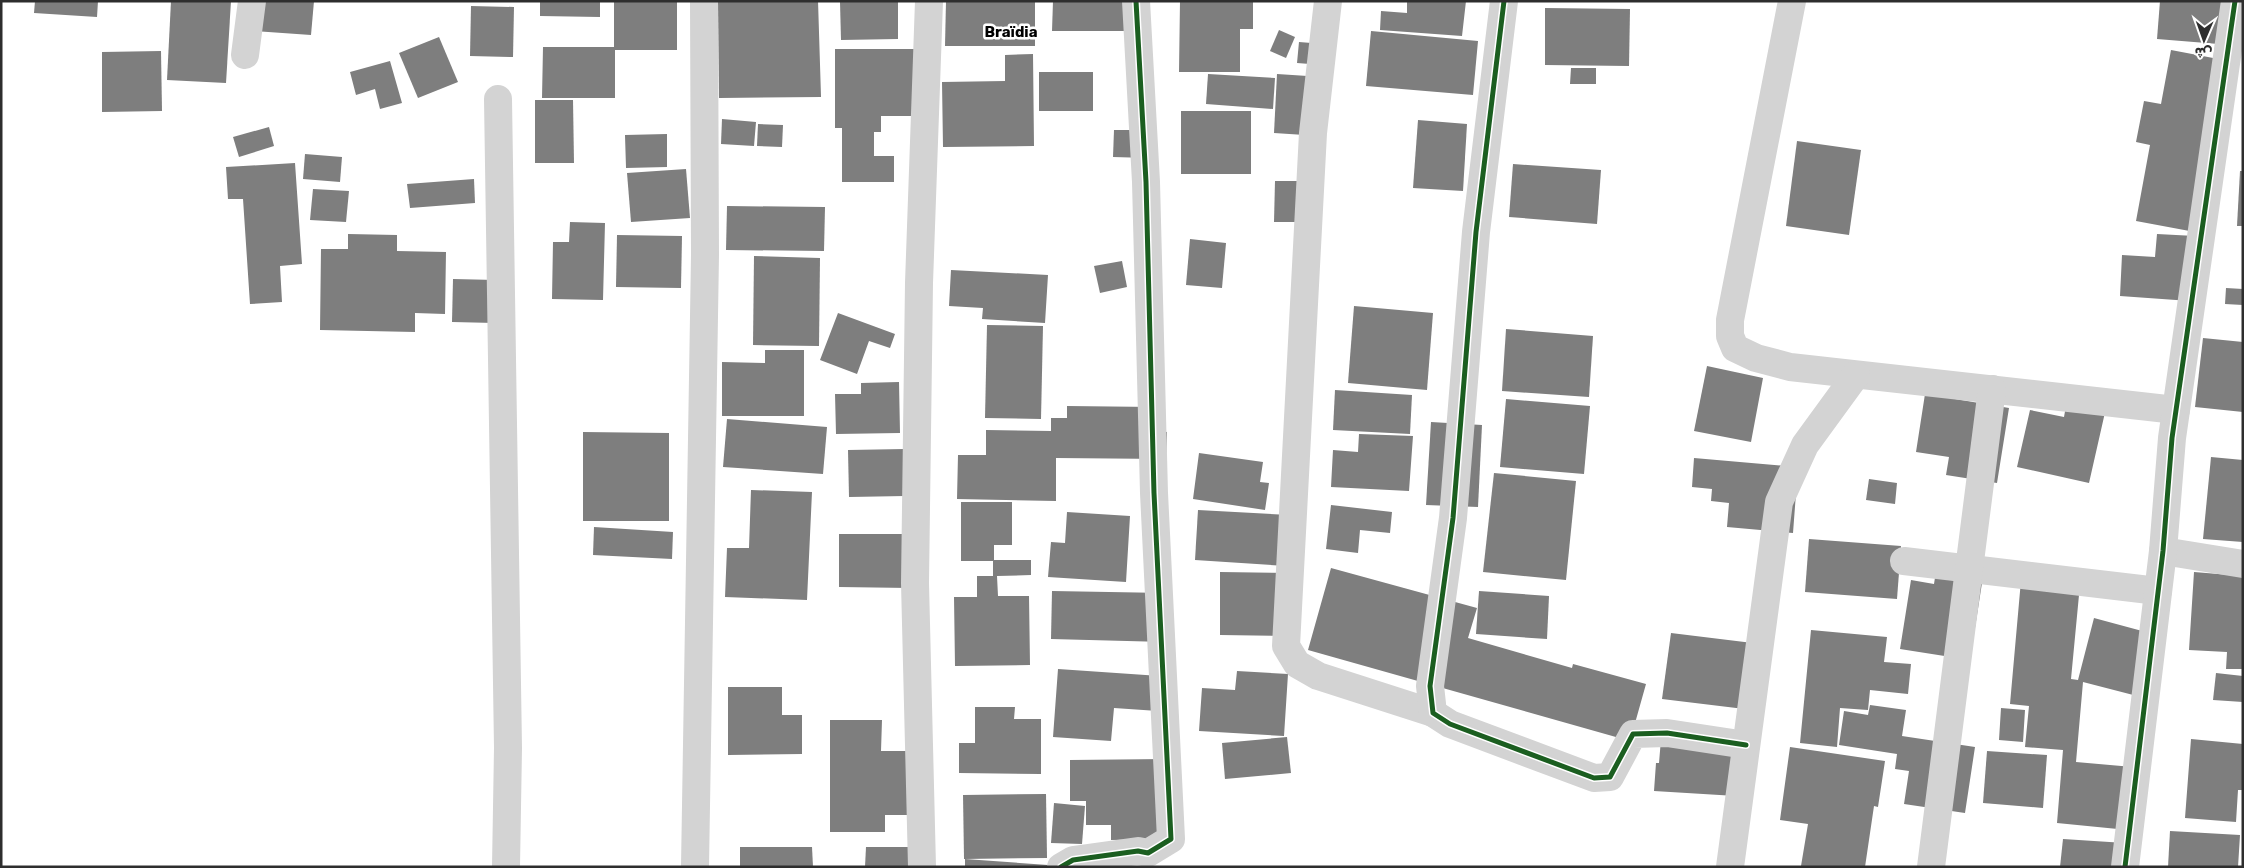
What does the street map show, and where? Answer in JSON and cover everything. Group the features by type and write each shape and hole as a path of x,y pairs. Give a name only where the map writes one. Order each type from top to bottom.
{"street":[{"path":"245,55 252,1"},
{"path":"695,867 705,255 704,1"},
{"path":"922,867 915,583 919,283 930,1"},
{"path":"1061,867 1073,860 1138,851 1148,853 1171,839 1154,493 1146,182 1136,1"},
{"path":"1328,1 1313,133 1286,646 1297,664 1318,676 1433,712 1450,724 1594,778 1610,777 1632,734 1667,733 1746,745"},
{"path":"1433,712 1430,686 1453,518 1476,232 1504,1"},
{"path":"1792,1 1730,320 1730,336 1735,348 1756,358 1790,367 2176,410"},
{"path":"2125,867 2163,550 2172,438 2235,1"},
{"path":"498,99 508,748 506,867"},
{"path":"1730,867 1779,502 1805,444 1856,375"},
{"path":"1931,867 1992,389"},
{"path":"2163,550 2243,564"},
{"path":"1904,561 2158,592"}],"building":[{"path":"35,1 98,1 97,17 34,13"},
{"path":"171,1 231,1 226,83 167,80"},
{"path":"256,1 314,1 311,35 254,31"},
{"path":"540,1 600,1 600,17 540,16"},
{"path":"614,1 677,1 677,50 615,50 615,98 542,98 543,47 614,47"},
{"path":"718,1 818,1 821,97 719,98"},
{"path":"898,1 898,39 841,40 840,2"},
{"path":"946,1 1035,1 1035,46 945,46"},
{"path":"1053,1 1136,1 1136,31 1052,31"},
{"path":"1180,1 1253,1 1253,29 1240,29 1240,72 1179,72"},
{"path":"1407,1 1466,1 1462,36 1380,30 1381,11 1407,13"},
{"path":"2160,1 2243,1 2243,46 2157,39"},
{"path":"471,6 514,7 513,57 470,56"},
{"path":"1545,8 1630,9 1629,66 1545,65"},
{"path":"1279,30 1295,37 1286,58 1270,51"},
{"path":"1371,31 1478,41 1473,95 1366,86"},
{"path":"439,37 458,82 418,98 399,53"},
{"path":"1299,42 1324,44 1323,65 1297,63"},
{"path":"835,49 915,49 916,116 881,116 881,132 874,132 874,156 894,156 894,182 842,182 842,128 835,128"},
{"path":"2171,50 2229,61 2211,235 2136,221 2150,145 2136,142 2144,101 2161,104"},
{"path":"161,51 162,111 102,112 102,52"},
{"path":"1033,54 1034,146 943,147 942,82 1005,81 1005,55"},
{"path":"390,61 402,103 380,109 375,89 356,95 350,72"},
{"path":"1571,68 1596,68 1596,84 1570,84"},
{"path":"1039,72 1093,72 1093,111 1039,111"},
{"path":"1208,74 1275,78 1273,109 1206,104"},
{"path":"1277,74 1323,77 1320,136 1274,133"},
{"path":"535,100 573,100 574,163 535,163"},
{"path":"1181,111 1251,111 1251,174 1181,174"},
{"path":"722,119 756,122 754,146 721,144"},
{"path":"1418,120 1467,124 1463,191 1413,188"},
{"path":"758,124 783,125 782,147 757,146"},
{"path":"269,127 274,146 239,157 233,137"},
{"path":"1114,130 1148,130 1148,158 1113,157"},
{"path":"667,134 667,167 626,168 625,135"},
{"path":"1797,141 1861,150 1849,235 1786,226"},
{"path":"305,154 342,157 340,182 303,179"},
{"path":"295,163 302,264 280,266 282,302 250,304 243,199 228,199 226,167"},
{"path":"1513,164 1601,170 1597,224 1509,217"},
{"path":"686,169 690,218 631,222 627,173"},
{"path":"2240,171 2243,171 2243,226 2237,226"},
{"path":"474,179 475,203 410,208 407,184"},
{"path":"1275,181 1317,181 1317,222 1274,222"},
{"path":"313,189 349,191 346,222 310,220"},
{"path":"727,206 825,207 824,251 726,250"},
{"path":"570,222 605,223 603,300 552,299 553,242 569,242"},
{"path":"348,234 397,235 397,251 446,252 445,314 415,313 415,332 320,330 321,249 348,249"},
{"path":"2157,234 2195,236 2190,301 2120,296 2122,255 2155,257"},
{"path":"617,235 682,236 681,288 616,287"},
{"path":"1190,239 1226,243 1222,288 1186,285"},
{"path":"754,256 820,258 819,346 753,345"},
{"path":"1122,261 1127,287 1100,293 1094,266"},
{"path":"951,270 1048,275 1045,323 982,319 983,308 949,306"},
{"path":"453,279 496,280 495,323 452,322"},
{"path":"2226,288 2243,289 2243,305 2225,304"},
{"path":"1354,306 1433,313 1427,390 1348,383"},
{"path":"838,313 895,334 890,348 869,341 857,374 820,360"},
{"path":"987,325 1043,326 1041,419 985,418"},
{"path":"1506,329 1593,336 1589,397 1502,391"},
{"path":"2203,338 2243,342 2243,412 2195,407"},
{"path":"765,350 804,350 804,416 722,416 722,362 765,363"},
{"path":"1707,366 1763,378 1751,442 1694,431"},
{"path":"899,382 900,433 836,434 835,394 861,394 861,383"},
{"path":"1335,390 1412,395 1410,434 1333,430"},
{"path":"1925,394 2009,408 1997,483 1946,475 1949,457 1916,452"},
{"path":"1506,399 1590,406 1584,474 1500,467"},
{"path":"2067,400 2106,408 2089,483 2017,467 2030,410 2064,417"},
{"path":"1067,406 1155,407 1150,430 1167,432 1166,459 1056,458 1056,501 957,499 958,455 986,455 986,430 1051,431 1051,418 1067,418"},
{"path":"727,419 827,427 823,474 723,467"},
{"path":"1431,422 1482,425 1478,507 1426,505"},
{"path":"583,432 669,433 669,521 583,521"},
{"path":"1359,434 1413,436 1409,491 1331,487 1333,450 1358,452"},
{"path":"905,449 905,496 849,497 848,450"},
{"path":"1199,453 1263,462 1260,482 1269,483 1265,510 1193,499"},
{"path":"2211,457 2243,460 2243,542 2203,539"},
{"path":"1694,458 1798,467 1793,533 1727,527 1729,503 1711,501 1712,489 1692,487"},
{"path":"1494,473 1576,481 1566,580 1483,572"},
{"path":"1869,479 1897,483 1895,504 1866,500"},
{"path":"751,490 812,492 807,600 725,597 727,548 749,548"},
{"path":"961,502 1012,502 1012,545 994,545 994,560 1031,560 1031,575 997,576 998,596 1029,596 1030,665 955,666 954,597 977,597 977,576 993,576 993,561 961,561"},
{"path":"1331,505 1392,512 1390,533 1360,530 1358,553 1326,549"},
{"path":"1198,510 1289,515 1286,566 1195,560"},
{"path":"1067,512 1130,516 1126,582 1048,577 1051,542 1065,543"},
{"path":"594,527 673,532 672,559 593,555"},
{"path":"839,534 911,534 910,588 839,587"},
{"path":"1809,539 1901,546 1897,599 1805,592"},
{"path":"1938,558 1982,583 1970,660 1900,649 1911,580 1934,584"},
{"path":"1331,568 1477,608 1468,638 1572,668 1573,664 1646,684 1630,741 1308,650"},
{"path":"2022,569 2081,574 2071,679 2078,680 2094,618 2157,635 2141,697 2083,682 2076,762 2144,768 2138,831 2057,823 2063,750 2025,747 2029,706 2010,704"},
{"path":"1220,572 1299,573 1299,636 1220,635"},
{"path":"2194,572 2243,576 2243,669 2226,669 2227,652 2189,650"},
{"path":"1052,591 1166,593 1165,642 1051,639"},
{"path":"1479,591 1549,596 1547,639 1476,634"},
{"path":"1811,630 1887,637 1884,662 1911,664 1908,694 1870,690 1868,710 1840,708 1837,747 1800,743"},
{"path":"1671,633 1769,645 1761,711 1662,699"},
{"path":"1058,669 1160,676 1158,711 1114,708 1111,741 1053,737"},
{"path":"1237,671 1288,674 1284,736 1199,731 1202,688 1235,690"},
{"path":"2216,673 2243,676 2243,702 2213,700"},
{"path":"728,687 782,687 782,715 802,715 802,754 728,755"},
{"path":"1870,705 1906,710 1902,736 1975,747 1965,813 1904,804 1909,771 1895,769 1897,754 1839,745 1844,711 1868,715"},
{"path":"975,707 1015,707 1014,719 1041,719 1041,774 959,773 959,743 975,743"},
{"path":"2001,708 2025,710 2023,742 1999,740"},
{"path":"830,720 882,720 881,751 907,751 907,815 885,815 885,832 830,832"},
{"path":"1287,737 1291,773 1225,779 1222,743"},
{"path":"1661,739 1739,744 1736,796 1654,791 1656,763 1659,763"},
{"path":"2191,739 2243,744 2243,790 2238,790 2236,822 2185,818"},
{"path":"1790,747 1885,761 1878,807 1874,806 1865,867 1801,866 1808,824 1780,820"},
{"path":"1987,751 2047,755 2043,808 1983,803"},
{"path":"1166,759 1167,839 1111,840 1111,825 1086,825 1086,801 1070,801 1070,760"},
{"path":"1046,794 1047,858 964,859 963,795"},
{"path":"1054,803 1085,806 1082,844 1051,843"},
{"path":"2170,831 2240,835 2238,867 2168,867"},
{"path":"2063,839 2125,843 2123,867 2060,867"},
{"path":"740,847 812,847 813,867 740,867"},
{"path":"866,847 922,847 922,867 865,867"},
{"path":"965,859 1048,865 1048,867 965,867"}],"cycle path":[{"path":"1061,867 1073,860 1138,851 1148,853 1171,839 1154,493 1146,182 1136,1"},
{"path":"1504,1 1476,232 1453,518 1430,686 1433,713 1450,724 1594,778 1610,777 1633,734 1667,733 1746,745"},
{"path":"2125,867 2163,551 2172,438 2235,1"}],"district":[{"name":"Braïdia","path":"1011,32"}]}
